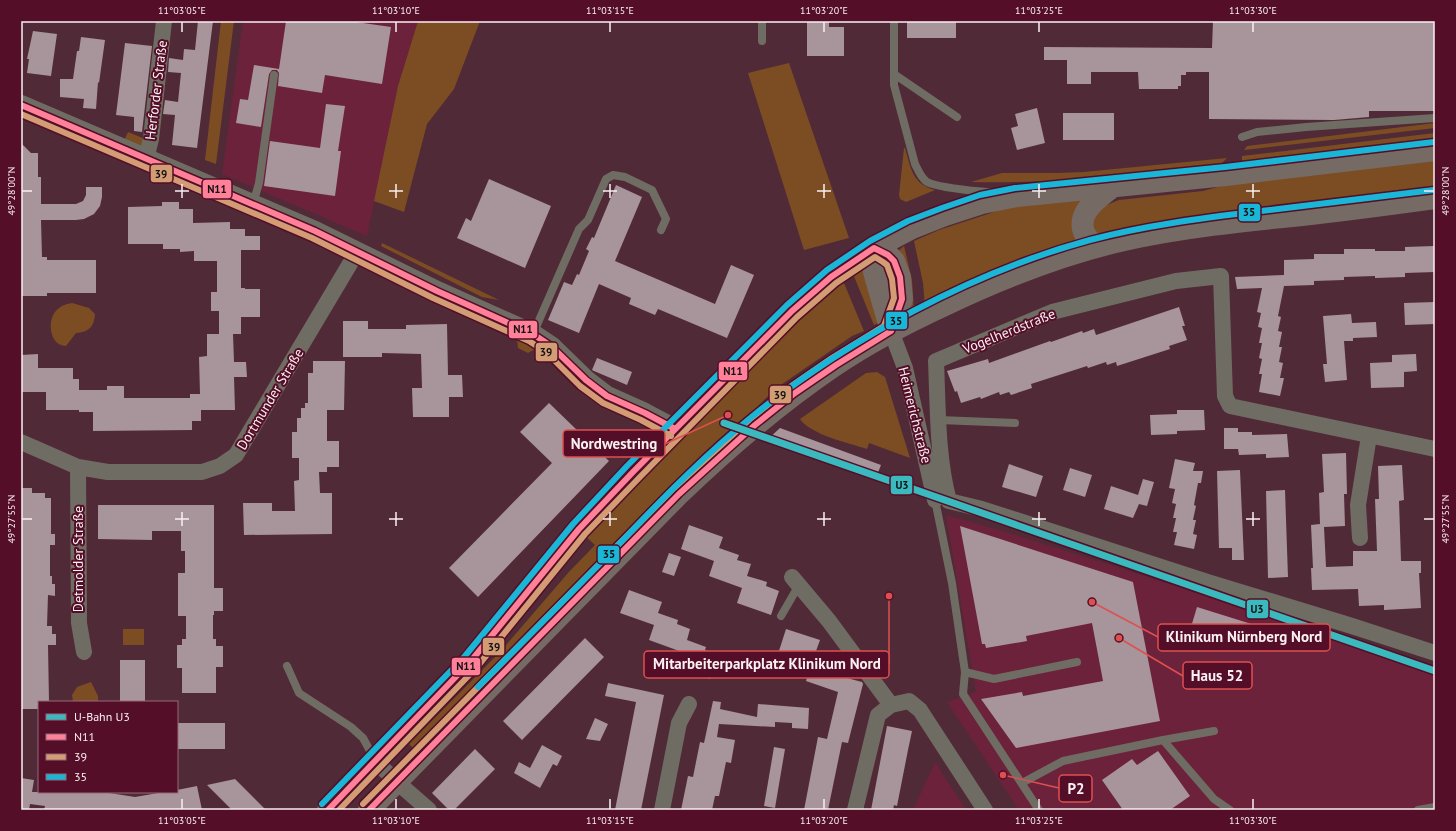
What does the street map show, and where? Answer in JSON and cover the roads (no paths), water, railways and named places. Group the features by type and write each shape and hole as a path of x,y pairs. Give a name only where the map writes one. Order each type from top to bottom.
{"main road":[{"path":"328,810 471,661 579,529 675,429 797,306 831,276 874,248 912,228 945,214 982,203 1017,196 1370,159 1435,150"},
{"path":"1100,246 1086,238 1083,219 1088,209 1112,187"},
{"path":"369,810 674,500 719,457 755,425 795,393 836,365 892,331 963,296 1019,272 1050,260 1100,246 1153,234 1204,226 1435,198"},
{"path":"874,248 888,255 894,261 900,278 902,300 892,331"}],"street":[{"name":"Herforder Straße","path":"146,159 151,139 164,21"},
{"path":"21,105 315,231 437,291 533,334 551,346 586,380 607,396 675,429"},
{"name":"Dortmunder Straße","path":"21,442 78,467 108,472 202,472 220,466 236,454 357,252"},
{"name":"Vogelherdstraße","path":"942,500 945,486 942,463 936,361 1052,312 1176,281 1221,276 1225,396 1230,406 1369,436"},
{"name":"Heimerichstraße","path":"892,331 905,368 942,500"},
{"path":"1360,538 1358,505 1369,436 1435,449"},
{"name":"Detmolder Straße","path":"78,467 78,623 84,652"},
{"path":"942,500 982,509 1435,653"},
{"path":"796,581 829,621 891,705"},
{"path":"855,810 878,715 891,705 909,701 920,710 985,810"},
{"path":"662,810 679,723 689,704"},
{"path":"376,761 429,810"}],"lane":[{"path":"762,21 762,41"},
{"path":"894,21 894,85 905,131 915,164 920,174 926,181 937,185 1017,196"},
{"path":"894,74 958,116"},
{"path":"253,205 259,183 274,75"},
{"path":"1242,137 1258,132 1306,127 1435,118"},
{"path":"533,334 579,229 588,220 606,179 614,175 625,177 652,190 666,219 661,230"},
{"path":"939,420 1015,423"},
{"path":"942,500 952,583 966,672 963,694 1039,810"},
{"path":"780,616 796,581"},
{"path":"966,672 994,679 1078,662"},
{"path":"287,666 299,693 351,727 363,738 376,761"},
{"path":"1022,783 1063,761 1214,731"},
{"path":"1163,740 1214,799 1230,810"},
{"path":"1418,810 1435,807"}],"metro line":[{"name":"U3","path":"724,423 1435,671"}],"place":[{"name":"Nordwestring","path":"728,415"},
{"name":"Mitarbeiterparkplatz Klinikum Nord","path":"889,596"},
{"name":"Klinikum Nürnberg Nord","path":"1092,602"},
{"name":"Haus 52","path":"1119,638"},
{"name":"P2","path":"1003,775"}]}
